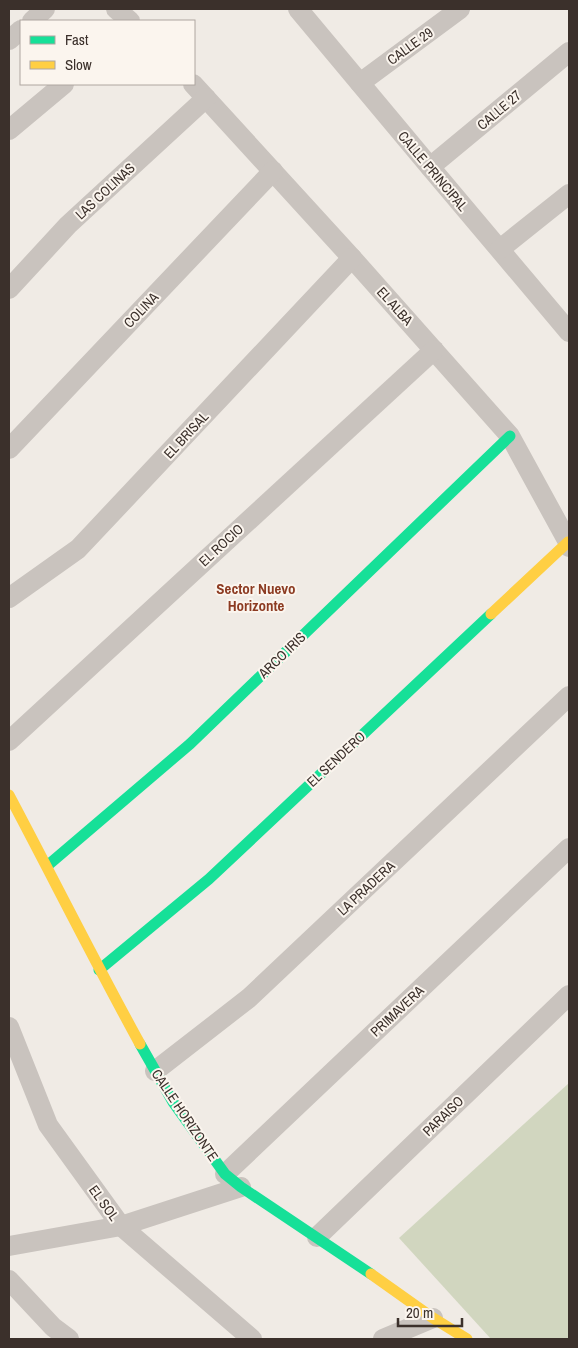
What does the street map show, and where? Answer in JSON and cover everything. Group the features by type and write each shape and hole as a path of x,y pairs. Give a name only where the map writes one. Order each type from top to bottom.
{"street":[{"path":"33,20 45,9"},
{"path":"116,9 129,20"},
{"name":"CALLE PRINCIPAL","path":"298,9 430,167 567,325"},
{"name":"CALLE 29","path":"360,83 460,9"},
{"path":"9,40 20,31"},
{"name":"CALLE 27","path":"430,167 569,52"},
{"path":"9,130 63,85"},
{"name":"EL ALBA","path":"200,91 510,436 569,544"},
{"name":"LAS COLINAS","path":"9,288 200,91"},
{"name":"COLINA","path":"9,450 273,171"},
{"path":"500,249 569,194"},
{"name":"EL BRISAL","path":"9,598 78,549 352,258"},
{"name":"EL ROCIO","path":"9,741 434,350"},
{"name":"ARCO IRIS","path":"47,866 190,744 510,436"},
{"name":"EL SENDERO","path":"99,970 208,879 569,544"},
{"name":"LA PRADERA","path":"155,1071 249,998 569,696"},
{"name":"CALLE HORIZONTE","path":"9,795 99,970 155,1071 173,1102 225,1174 241,1187 317,1237 433,1318 467,1339"},
{"name":"PRIMAVERA","path":"225,1174 569,848"},
{"name":"PARAISO","path":"317,1237 569,995"},
{"name":"EL SOL","path":"9,1026 48,1125 121,1226 252,1339"},
{"path":"9,1246 121,1226 241,1187"},
{"path":"9,1280 52,1327 68,1339"},
{"path":"383,1339 433,1318"}],"green space":[{"path":"569,1083 569,1339 491,1339 399,1238"}],"traffic: fast":[{"path":"47,866 190,744 510,436"},
{"path":"99,970 209,879 491,614"},
{"path":"140,1044 173,1102 225,1174 241,1187 371,1274"}],"traffic: slow":[{"path":"491,614 568,542"},
{"path":"9,795 140,1044"},
{"path":"371,1274 433,1318 467,1339"}],"district":[{"name":"Sector Nuevo Horizonte","path":"256,596"}]}
